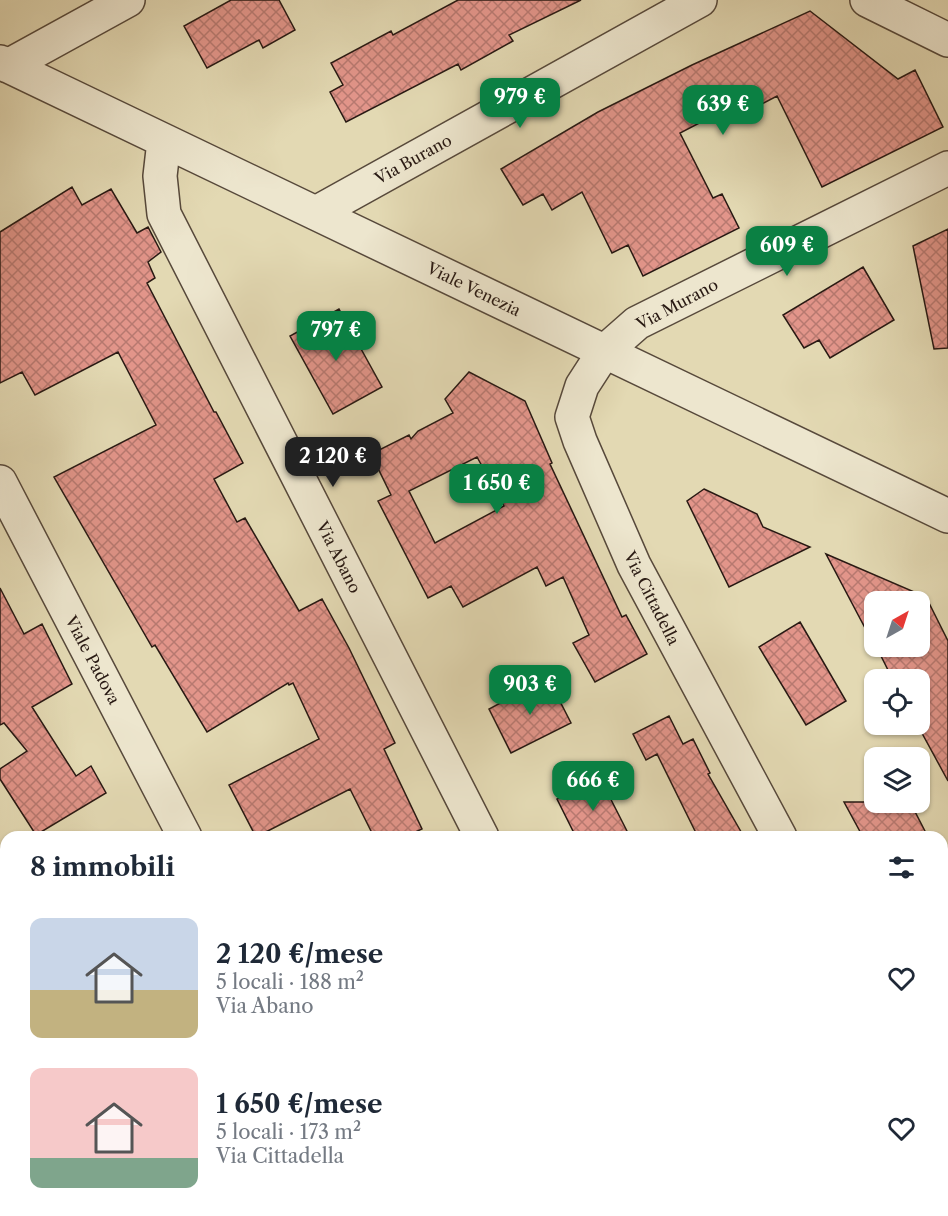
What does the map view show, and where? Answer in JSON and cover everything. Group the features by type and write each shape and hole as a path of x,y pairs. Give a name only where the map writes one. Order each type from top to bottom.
{"street":[{"path":"4,64 128,0"},
{"name":"Via Burano","path":"316,213 700,0"},
{"path":"867,0 948,40"},
{"name":"Viale Venezia","path":"4,64 604,352 944,506"},
{"name":"Via Abano","path":"164,141 160,176 164,214 479,831"},
{"name":"Via Murano","path":"604,352 637,323 948,168"},
{"name":"Via Cittadella","path":"604,352 582,386 572,417 580,441 634,565 777,831"},
{"name":"Viale Padova","path":"0,482 182,831"}],"building":[{"path":"231,0 279,0 295,30 263,48 259,40 207,68 184,26"},
{"path":"458,0 581,0 509,35 513,41 461,70 458,64 346,122 330,92 343,85 331,63 391,31 393,35"},
{"path":"810,11 898,79 915,70 943,127 822,187 777,96 760,105 755,94 680,133 713,198 722,194 739,228 643,276 628,245 612,253 582,192 552,210 543,194 523,205 501,169 598,112 692,65"},
{"path":"72,187 82,205 111,189 137,233 148,227 161,252 148,262 155,278 147,283 243,463 214,479 237,522 245,518 299,611 322,599 349,648 395,743 384,749 422,829 418,831 371,831 350,789 268,831 253,831 229,785 319,739 293,683 289,685 288,683 207,732 155,645 152,647 54,477 156,425 118,352 35,395 22,372 0,383 0,232"},
{"path":"948,229 948,348 934,349 913,246"},
{"path":"863,267 894,320 830,358 819,340 804,348 783,315"},
{"path":"339,309 382,387 333,414 290,336"},
{"path":"469,372 525,401 552,463 550,464 622,617 626,615 647,654 595,682 573,643 589,635 563,577 546,586 537,567 463,607 451,586 428,598 378,501 391,495 371,454 409,435 411,439 418,431 453,413 445,399","holes":["477,457 504,506 435,543 409,491"]},
{"path":"704,489 757,514 763,527 810,547 729,587 687,501"},
{"path":"826,554 912,591 864,591 864,626"},
{"path":"0,588 24,634 42,624 72,684 32,707 76,776 91,766 106,793 43,831 33,831 0,779 0,769 27,751 4,723 0,725"},
{"path":"930,605 948,641 948,781 923,735 930,735 930,669 888,669 882,657 930,657"},
{"path":"800,622 846,701 806,725 759,647"},
{"path":"548,678 571,723 511,753 489,709"},
{"path":"669,716 683,744 693,739 710,773 708,774 741,831 695,831 657,754 646,760 633,734"},
{"path":"600,778 627,831 573,831 557,799"},
{"path":"844,802 864,802 864,813 916,813 925,831 860,831"}]}
